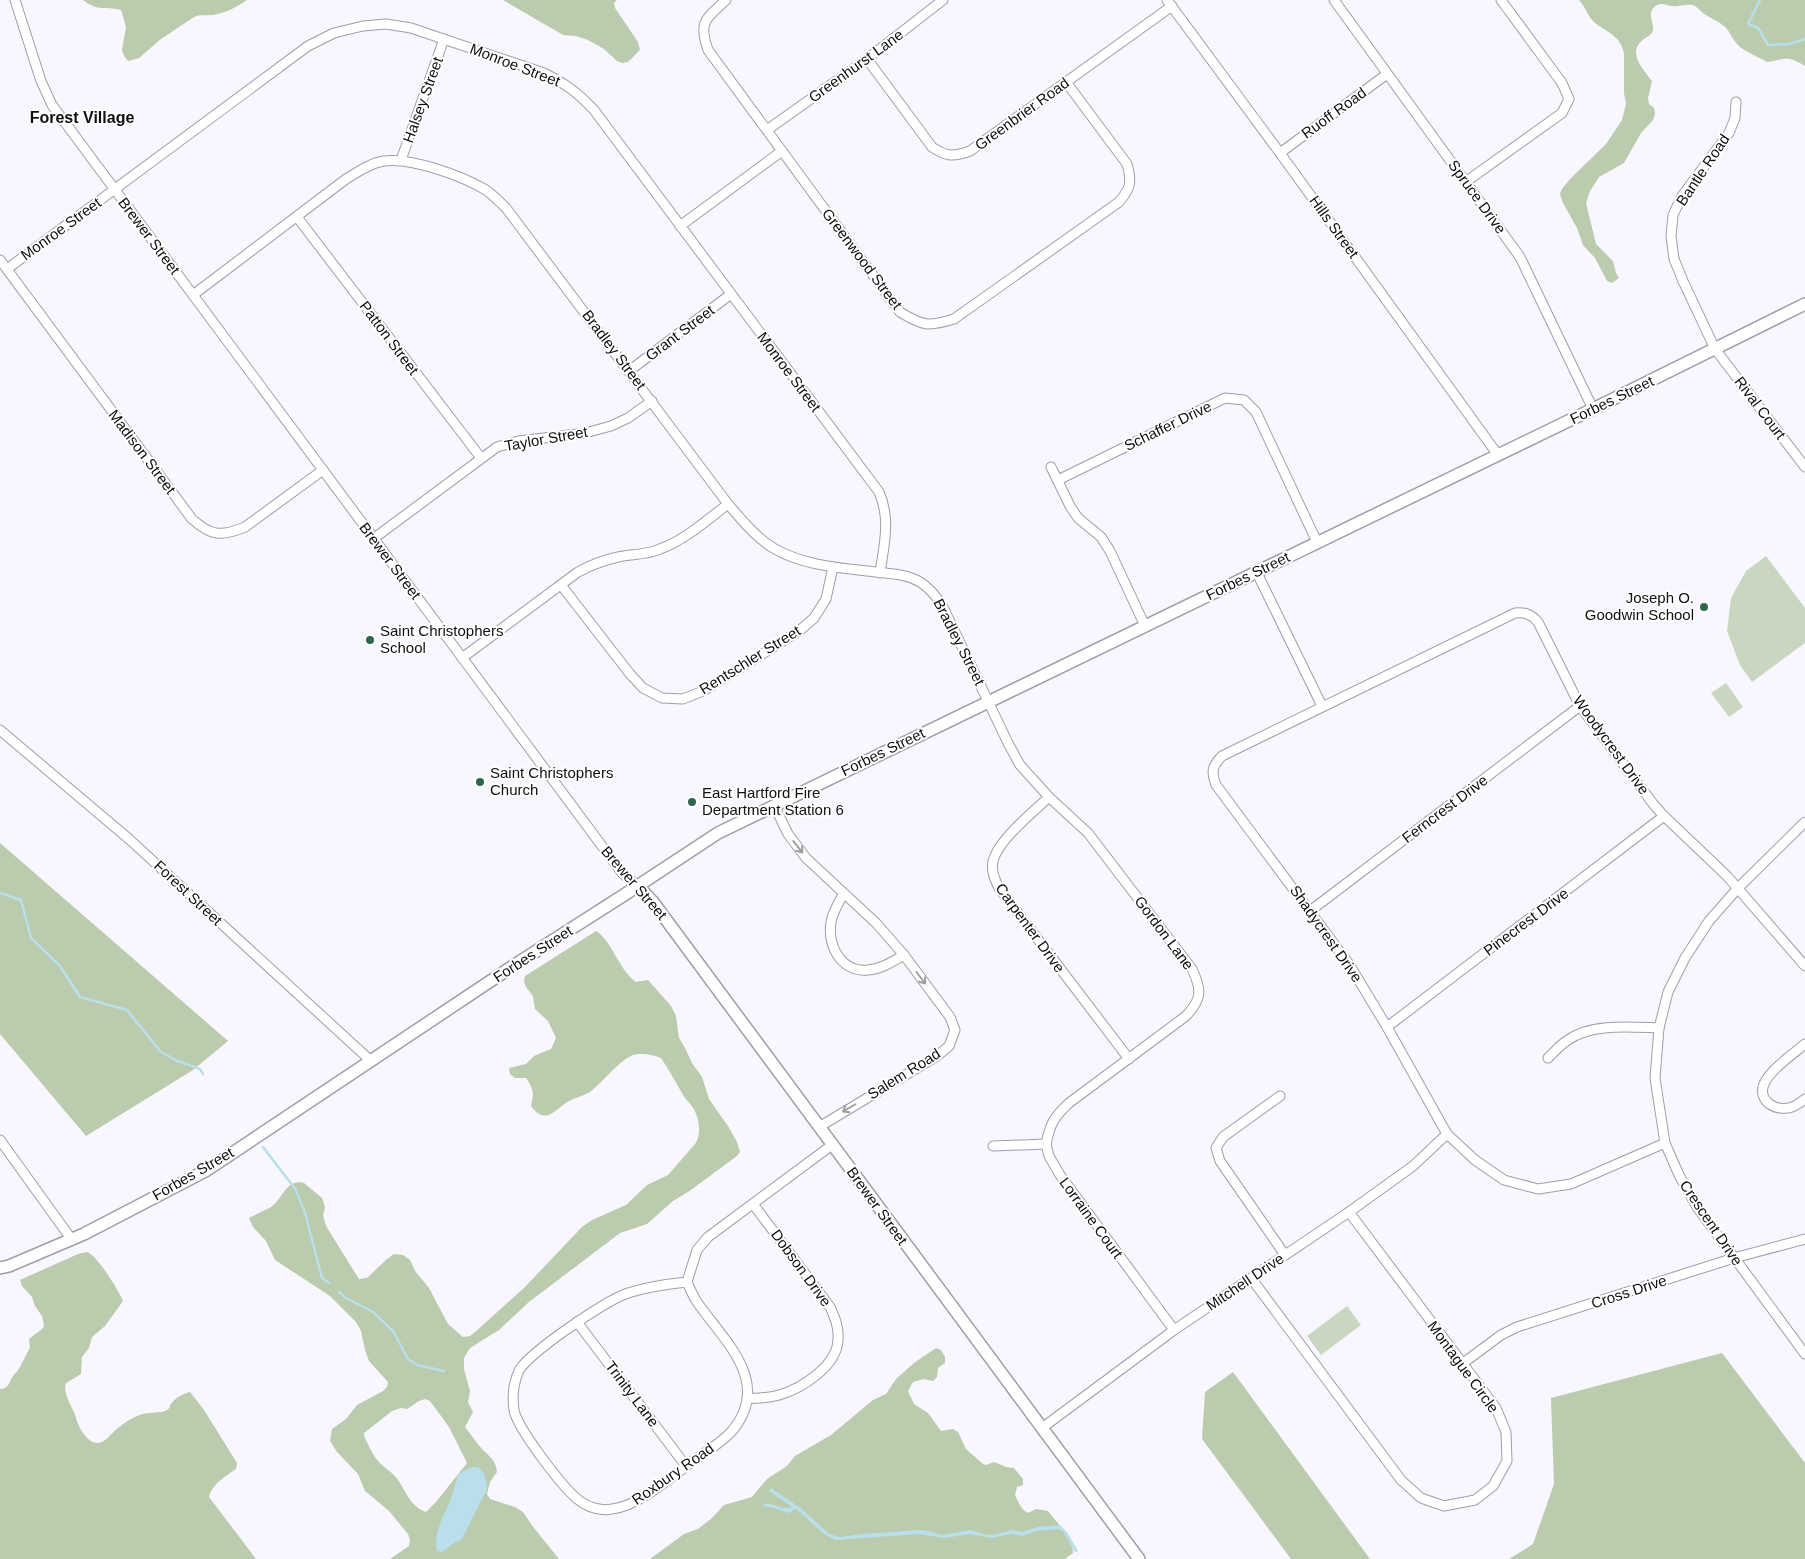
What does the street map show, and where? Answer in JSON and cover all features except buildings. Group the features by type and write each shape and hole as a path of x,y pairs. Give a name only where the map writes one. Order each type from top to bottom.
{"main road":[{"name":"Forbes Street","path":"0,1268 72,1240 207,1170 708,838 1593,409 1805,304"},
{"name":"Brewer Street","path":"638,886 653,902 1139,1559"}],"street":[{"name":"Brewer Street","path":"15,0 46,94 52,105 622,873 638,886"},
{"name":"Greenwood Street","path":"726,0 706,19 703,34 708,50 900,312 917,323 934,325 954,319 1119,202 1128,191 1131,178 1127,164 1066,82"},
{"name":"Greenhurst Lane","path":"767,130 867,59 943,0"},
{"name":"Spruce Drive","path":"1334,0 1520,257 1593,409"},
{"path":"1467,182 1562,113 1568,99 1562,83 1501,0"},
{"name":"Greenbrier Road","path":"867,59 932,147 945,155 958,156 970,151 1066,82 1170,3"},
{"name":"Hills Street","path":"1170,3 1498,455"},
{"name":"Monroe Street","path":"7,269 308,46 334,33 363,26 386,24 411,28 544,73 580,94 594,110 879,492 885,506 887,520 880,573"},
{"name":"Halsey Street","path":"401,160 444,39"},
{"name":"Ruoff Road","path":"1280,153 1387,74"},
{"name":"Bantle Road","path":"1715,349 1674,259 1671,236 1673,215 1682,196 1729,133 1735,118 1736,102"},
{"path":"680,226 782,151"},
{"name":"Bradley Street","path":"193,295 346,179 364,168 382,162 401,160 465,180 487,191 506,208 728,504 755,534 775,549 800,559 833,567 899,574 919,582 933,592 944,607 988,702"},
{"name":"Patton Street","path":"297,217 481,458"},
{"name":"Madison Street","path":"0,260 192,519 203,529 218,534 231,533 245,527 323,470"},
{"name":"Grant Street","path":"629,371 730,294"},
{"name":"Rival Court","path":"1715,349 1805,467"},
{"name":"Schaffer Drive","path":"1058,480 1225,398 1244,400 1256,412 1318,542"},
{"name":"Taylor Street","path":"373,538 497,447 518,441 585,433 611,426 628,418 652,401"},
{"path":"1051,467 1078,518 1101,537 1110,551 1145,626"},
{"path":"462,658 578,572 598,562 619,556 642,555 680,540 728,504"},
{"name":"Rentschler Street","path":"560,584 642,688 662,698 683,699 703,691 799,631 814,618 826,599 833,567"},
{"path":"1256,573 1322,706"},
{"name":"Woodycrest Drive","path":"1322,706 1515,613 1523,612 1532,615 1538,622 1580,706 1664,816 1738,888 1805,966"},
{"name":"Gordon Lane","path":"988,702 1020,765 1049,797 1088,832 1192,969 1198,980 1199,992 1196,1005 1186,1016 1069,1103 1054,1117 1046,1144"},
{"name":"Shadycrest Drive","path":"1322,706 1222,756 1214,764 1212,775 1216,785 1349,964 1388,1027 1447,1134 1475,1160 1504,1180 1538,1188 1571,1184 1665,1143"},
{"name":"Ferncrest Drive","path":"1310,911 1580,706"},
{"name":"Forest Street","path":"0,730 129,839 371,1061"},
{"name":"Carpenter Drive","path":"1049,797 1002,844 994,859 993,875 998,888 1128,1059"},
{"name":"Salem Road","path":"774,805 788,834 802,852 843,894 876,923 904,955 950,1017 955,1030 948,1046 936,1056 819,1127"},
{"name":"Pinecrest Drive","path":"1388,1027 1664,816"},
{"name":"Crescent Drive","path":"1805,822 1738,888 1710,921 1685,958 1668,992 1659,1028 1655,1078 1665,1143 1679,1176 1697,1207 1805,1354"},
{"path":"843,894 832,918 830,937 835,954 850,967 866,970 885,966 904,955"},
{"path":"1548,1058 1569,1039 1597,1028 1625,1026 1659,1028"},
{"path":"1805,1044 1771,1074 1763,1085 1764,1098 1770,1106 1780,1109 1792,1107 1805,1099"},
{"path":"1280,1096 1223,1137 1216,1148 1220,1161 1284,1254"},
{"name":"Mitchell Drive","path":"1042,1428 1174,1330 1284,1254 1350,1212 1413,1166 1447,1134"},
{"path":"0,1140 72,1240"},
{"path":"993,1146 1046,1144"},
{"name":"Lorraine Court","path":"1046,1144 1048,1156 1060,1175 1174,1330"},
{"path":"748,1399 747,1382 741,1363 729,1343 697,1301 687,1282 697,1250 708,1237 832,1145"},
{"name":"Dobson Drive","path":"748,1399 778,1396 802,1386 820,1373 832,1358 838,1342 837,1323 830,1307 754,1204"},
{"name":"Montague Circle","path":"1251,1278 1401,1480 1421,1498 1444,1506 1475,1500 1493,1486 1507,1461 1506,1432 1496,1408 1350,1212"},
{"name":"Cross Drive","path":"1462,1364 1501,1335 1517,1327 1734,1258 1805,1239"},
{"name":"Roxbury Road","path":"687,1282 658,1285 626,1294 577,1322 534,1354 520,1370 514,1388 514,1410 521,1427 568,1490 581,1502 596,1509 612,1509 628,1505 644,1496 720,1442 732,1431 748,1399"},
{"name":"Trinity Lane","path":"577,1322 686,1466"}],"green space":[{"path":"83,0 247,0 222,13 194,17 161,39 139,58 128,61 122,50 126,27 121,10 93,6"},
{"path":"503,0 617,0 614,3 615,8 638,42 640,50 628,62 622,63 604,49 588,40 576,36 563,35"},
{"path":"1579,0 1805,0 1805,66 1790,59 1767,62 1746,51 1738,45 1724,26 1695,6 1661,4 1653,9 1651,17 1653,30 1640,42 1636,53 1643,70 1652,81 1648,98 1649,104 1654,108 1653,120 1641,133 1624,163 1599,177 1590,191 1586,203 1596,244 1613,261 1619,278 1612,283 1607,281 1595,258 1583,245 1577,228 1560,194 1570,179 1606,144 1622,120 1626,104 1624,93 1624,53 1622,47 1616,37 1593,21"},
{"path":"1766,556 1805,608 1805,643 1752,682 1740,665 1727,631 1731,598 1746,571"},
{"path":"1726,683 1743,707 1729,717 1711,693"},
{"path":"0,843 228,1041 193,1070 86,1136 0,1034"},
{"path":"596,931 607,941 630,977 636,982 648,980 671,1006 676,1016 679,1038 692,1063 702,1077 709,1099 728,1126 740,1152 688,1192 673,1201 647,1224 620,1233 529,1302 499,1330 470,1348 464,1358 464,1369 470,1391 468,1402 473,1412 465,1427 495,1463 497,1472 490,1482 487,1494 490,1499 515,1507 523,1512 559,1559 390,1559 409,1546 408,1534 389,1511 365,1491 358,1474 337,1452 330,1441 332,1429 346,1419 357,1405 383,1391 387,1387 388,1382 369,1361 361,1331 356,1322 330,1296 275,1260 266,1241 253,1227 249,1218 271,1207 289,1186 298,1182 304,1183 322,1198 325,1207 323,1215 326,1226 359,1279 367,1278 394,1254 403,1255 410,1260 415,1271 429,1288 448,1324 463,1337 470,1336 475,1332 524,1288 582,1227 592,1220 626,1205 647,1185 668,1175 695,1144 699,1126 694,1109 683,1095 661,1058 642,1054 631,1056 621,1062 590,1092 569,1101 546,1116 536,1112 531,1106 533,1091 529,1082 526,1078 515,1078 510,1074 509,1068 526,1064 534,1056 551,1049 556,1038 548,1021 535,1009 533,996 524,982 525,976","holes":["425,1399 430,1401 449,1427 467,1463 426,1512 412,1503 396,1477 378,1461 370,1449 364,1433 392,1411 401,1408 407,1409"]},
{"path":"87,1252 102,1266 123,1301 105,1326 92,1337 89,1348 82,1357 81,1374 66,1383 65,1392 80,1429 92,1442 100,1443 129,1420 141,1414 167,1410 177,1398 190,1392 204,1410 237,1463 236,1469 216,1484 209,1497 256,1559 0,1559 0,1389 8,1385 20,1367 30,1348 29,1339 43,1328 44,1325 42,1316 35,1306 32,1297 22,1286 20,1280 78,1254"},
{"path":"1347,1306 1361,1325 1321,1355 1307,1336"},
{"path":"936,1348 941,1350 945,1357 945,1363 938,1368 937,1377 933,1381 924,1379 913,1382 908,1391 914,1404 928,1413 941,1431 953,1429 958,1432 966,1449 983,1464 986,1465 994,1462 1014,1468 1023,1479 1023,1485 1017,1487 1015,1495 1022,1508 1028,1513 1036,1509 1048,1511 1067,1536 1073,1553 1065,1559 650,1559 684,1534 698,1529 724,1505 752,1497 767,1479 787,1466 795,1456 831,1435 873,1400 886,1394 896,1379 914,1363"},
{"path":"1722,1353 1805,1463 1805,1559 1509,1559 1533,1544 1554,1484 1551,1398"},
{"path":"1233,1372 1370,1559 1291,1559 1202,1439 1205,1392"}],"water":[{"path":"472,1467 480,1468 487,1483 487,1489 462,1539 442,1552 437,1551 436,1538 458,1474"},
{"path":"771,1488 802,1509 829,1534 840,1537 919,1530 942,1535 970,1530 993,1535 1012,1530 1022,1532 1038,1527 1060,1525 1067,1532 1078,1551 1075,1552 1064,1533 1059,1529 1036,1531 1023,1536 1012,1534 992,1538 969,1534 945,1538 918,1534 835,1540 830,1538 796,1509 789,1513 771,1507 764,1507 763,1504 785,1508 792,1507 769,1491"}],"waterway":[{"path":"1760,0 1748,24 1758,28 1768,45 1789,44 1805,39"},
{"path":"0,893 21,900 31,938 60,966 80,997 127,1010 160,1051 175,1060 200,1069 203,1074"},
{"path":"263,1147 296,1190 305,1213 322,1278 329,1283"},
{"path":"339,1292 346,1298 373,1312 393,1331 408,1359 417,1365 444,1371"}],"place":[{"name":"Joseph O. Goodwin School","path":"1704,607"},
{"name":"Saint Christophers School","path":"370,640"},
{"name":"Saint Christophers Church","path":"480,782"},
{"name":"East Hartford Fire Department Station 6","path":"692,802"}],"district":[{"name":"Forest Village","path":"82,117"}]}
